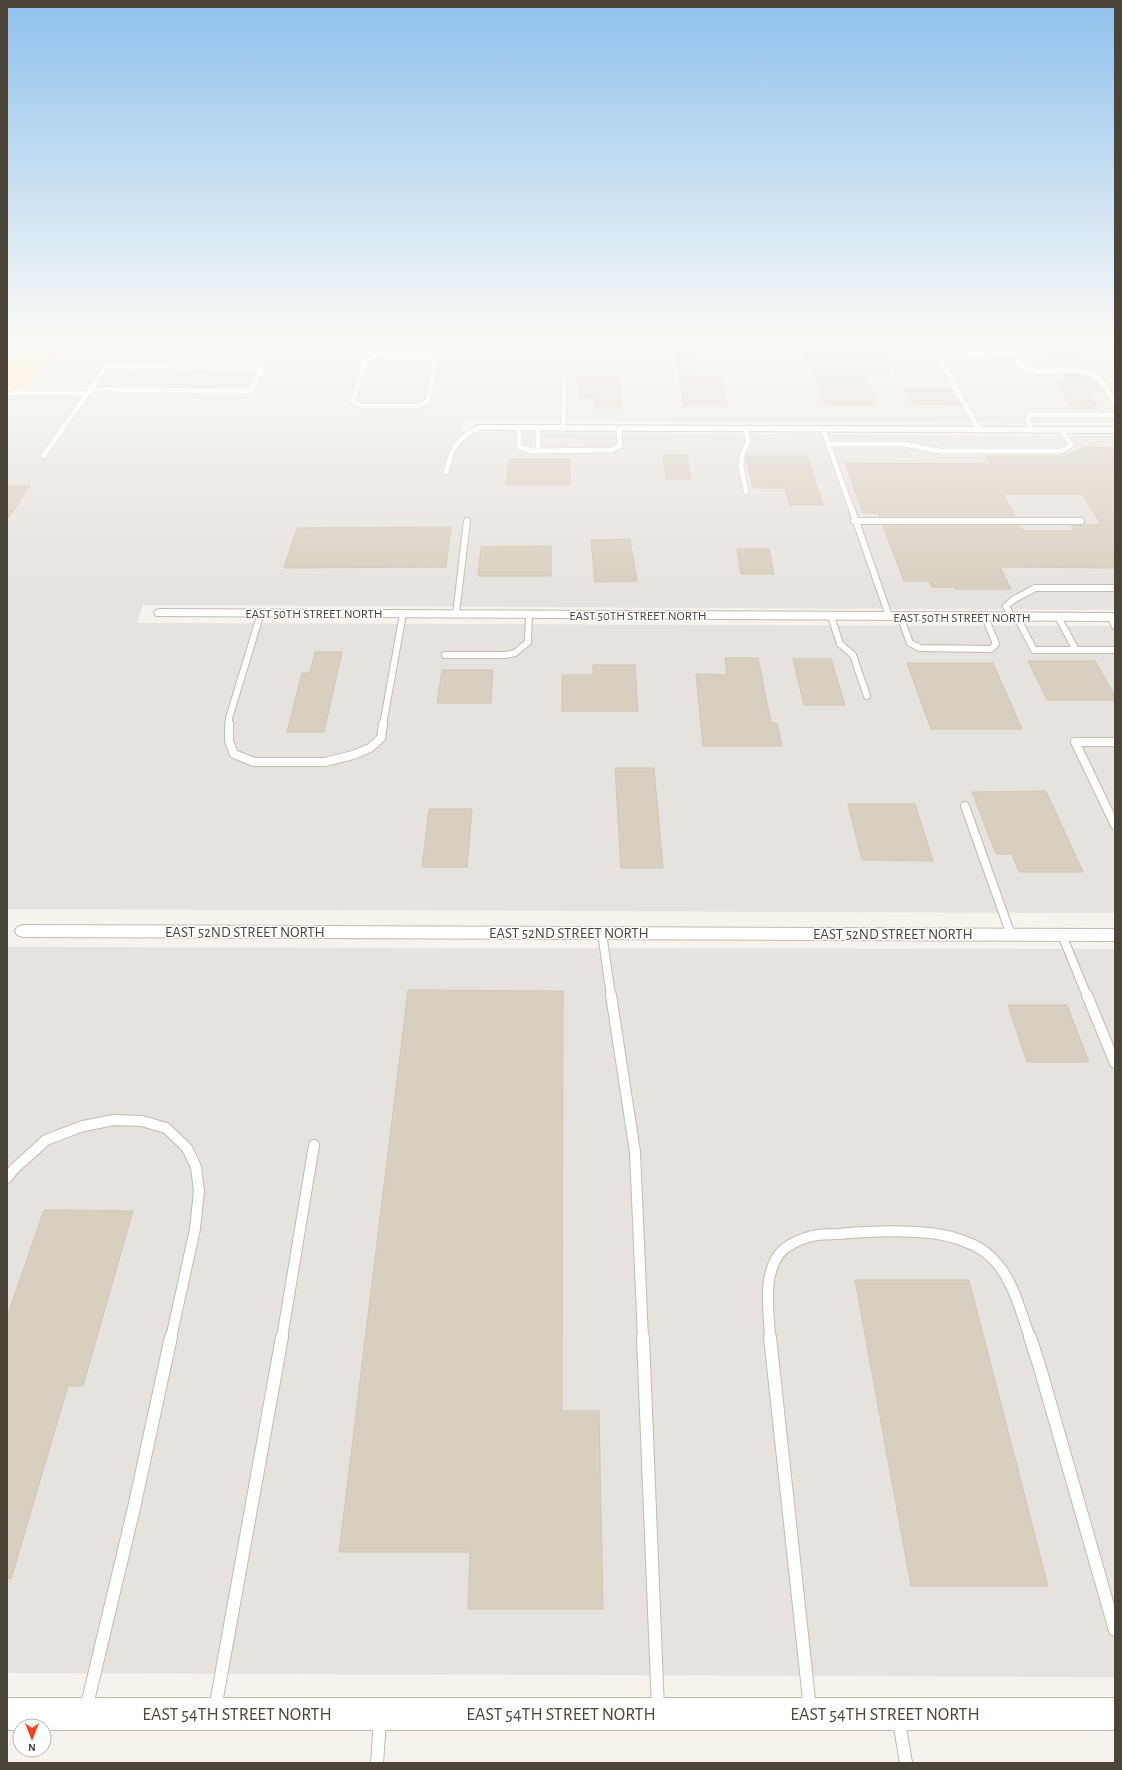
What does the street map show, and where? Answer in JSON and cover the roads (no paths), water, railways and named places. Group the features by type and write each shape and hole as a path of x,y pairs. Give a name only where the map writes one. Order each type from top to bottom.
{"street":[{"path":"479,428 1115,430"},
{"name":"EAST 50TH STREET NORTH","path":"160,613 1058,617 1113,620"},
{"name":"EAST 52ND STREET NORTH","path":"24,931 1115,935"},
{"name":"EAST 54TH STREET NORTH","path":"7,1714 1115,1714"}],"lane":[{"path":"43,456 65,425"},
{"path":"563,425 563,429"},
{"path":"976,425 979,430"},
{"path":"1030,425 1033,430"},
{"path":"446,472 453,447 460,437 479,428"},
{"path":"519,428 519,447 524,450 538,451 611,450 620,446 619,429"},
{"path":"538,429 538,451"},
{"path":"746,429 748,442 743,451 740,464 746,492"},
{"path":"823,430 854,521 894,616 910,643 920,648 991,649 996,644 985,617"},
{"path":"828,444 904,444 939,451 1062,451 1071,445 1062,430"},
{"path":"456,614 467,521"},
{"path":"854,521 1081,521"},
{"path":"1115,588 1035,588 1013,600 1006,606 1012,617 1020,623 1034,650 1115,650"},
{"path":"261,613 229,718 229,741 234,754 254,762 325,762 353,755 370,748 381,738 403,614"},
{"path":"445,655 495,656 512,654 521,649 528,642 528,614"},
{"path":"831,616 840,644 853,656 866,696"},
{"path":"1058,617 1076,650"},
{"path":"1115,742 1075,742 1115,825"},
{"path":"965,806 1011,935"},
{"path":"602,933 635,1152 658,1714"},
{"path":"1062,935 1115,1063"},
{"path":"7,1178 14,1169 46,1140 83,1126 114,1120 142,1121 166,1128 187,1148 196,1167 199,1191 195,1229 134,1508 85,1714"},
{"path":"214,1714 274,1387 314,1145"},
{"path":"811,1714 771,1353 768,1285 772,1268 780,1253 790,1244 812,1236 890,1231 931,1233 973,1244 990,1256 1001,1268 1015,1294 1040,1368 1115,1630"},
{"path":"377,1763 381,1714"},
{"path":"898,1714 906,1763"}]}
